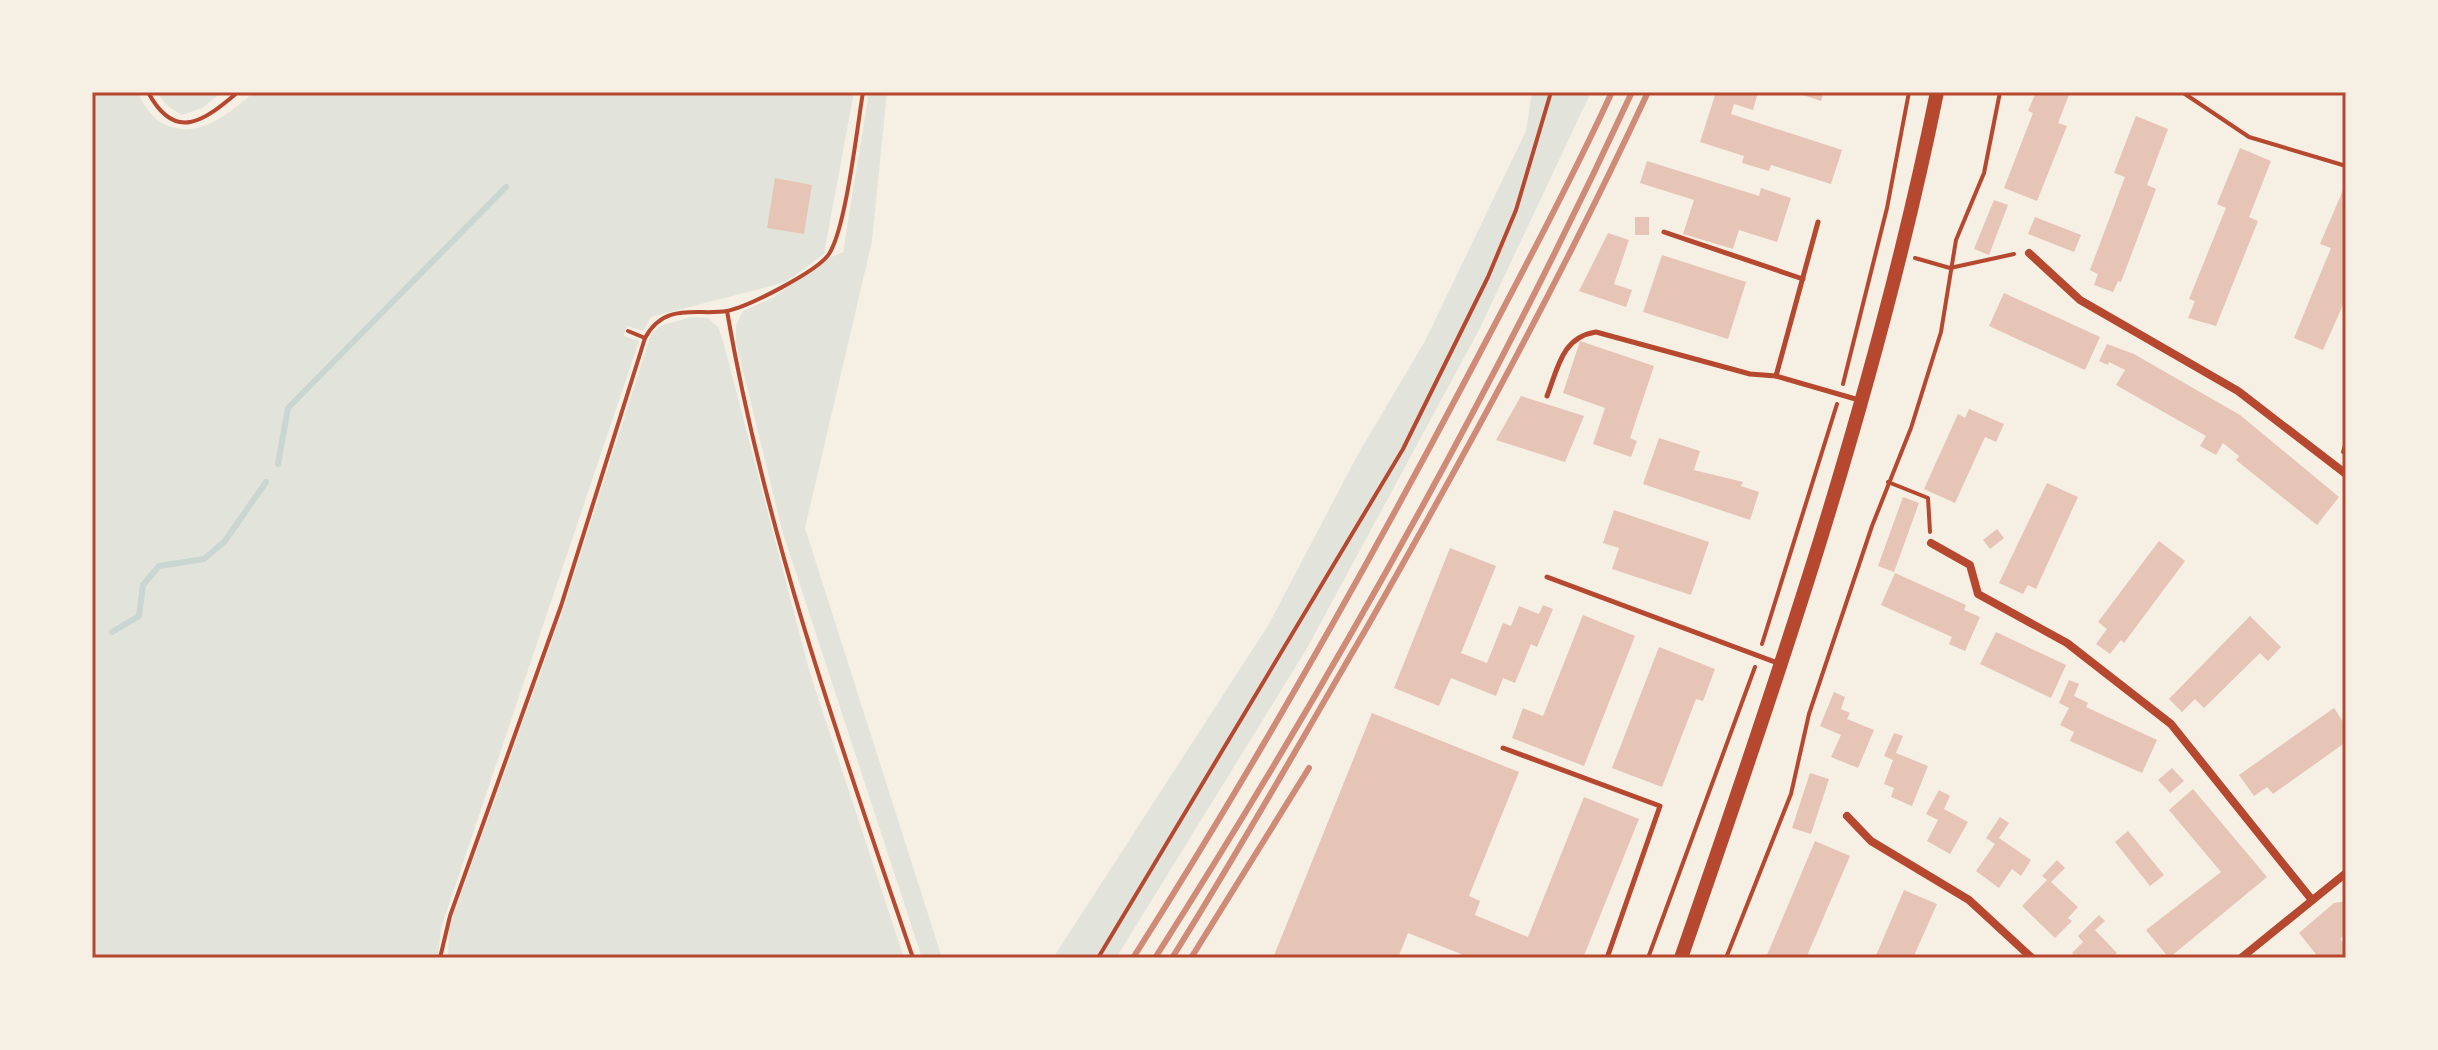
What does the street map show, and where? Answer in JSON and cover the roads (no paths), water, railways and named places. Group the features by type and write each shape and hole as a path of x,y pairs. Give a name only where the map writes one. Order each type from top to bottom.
{"main road":[{"path":"1681,958 1781,664 1864,401 1902,254 1937,92"}],"street":[{"path":"2029,253 2080,300 2238,391 2346,474"},
{"path":"1931,543 1970,565 1978,594 2067,643 2171,724 2312,900"},
{"path":"1847,816 1871,841 1969,900 2032,958"},
{"path":"2241,958 2346,873"}],"lane":[{"path":"1776,376 1818,222"},
{"path":"1664,232 1803,279"},
{"path":"1547,396 1570,343 1583,334 1596,332 1864,401"},
{"path":"1547,577 1781,664"},
{"path":"1503,748 1660,806 1607,958"}],"waterway":[{"path":"278,464 288,408 506,187"},
{"path":"112,632 139,616 143,585 159,566 204,559 225,541 266,482"}],"railway":[{"path":"1133,958 1263,745 1386,529 1540,238 1612,92"},
{"path":"1155,958 1284,748 1408,533 1524,314 1632,92"},
{"path":"1172,958 1440,497 1548,296 1648,92"},
{"path":"1191,958 1309,768"}]}
